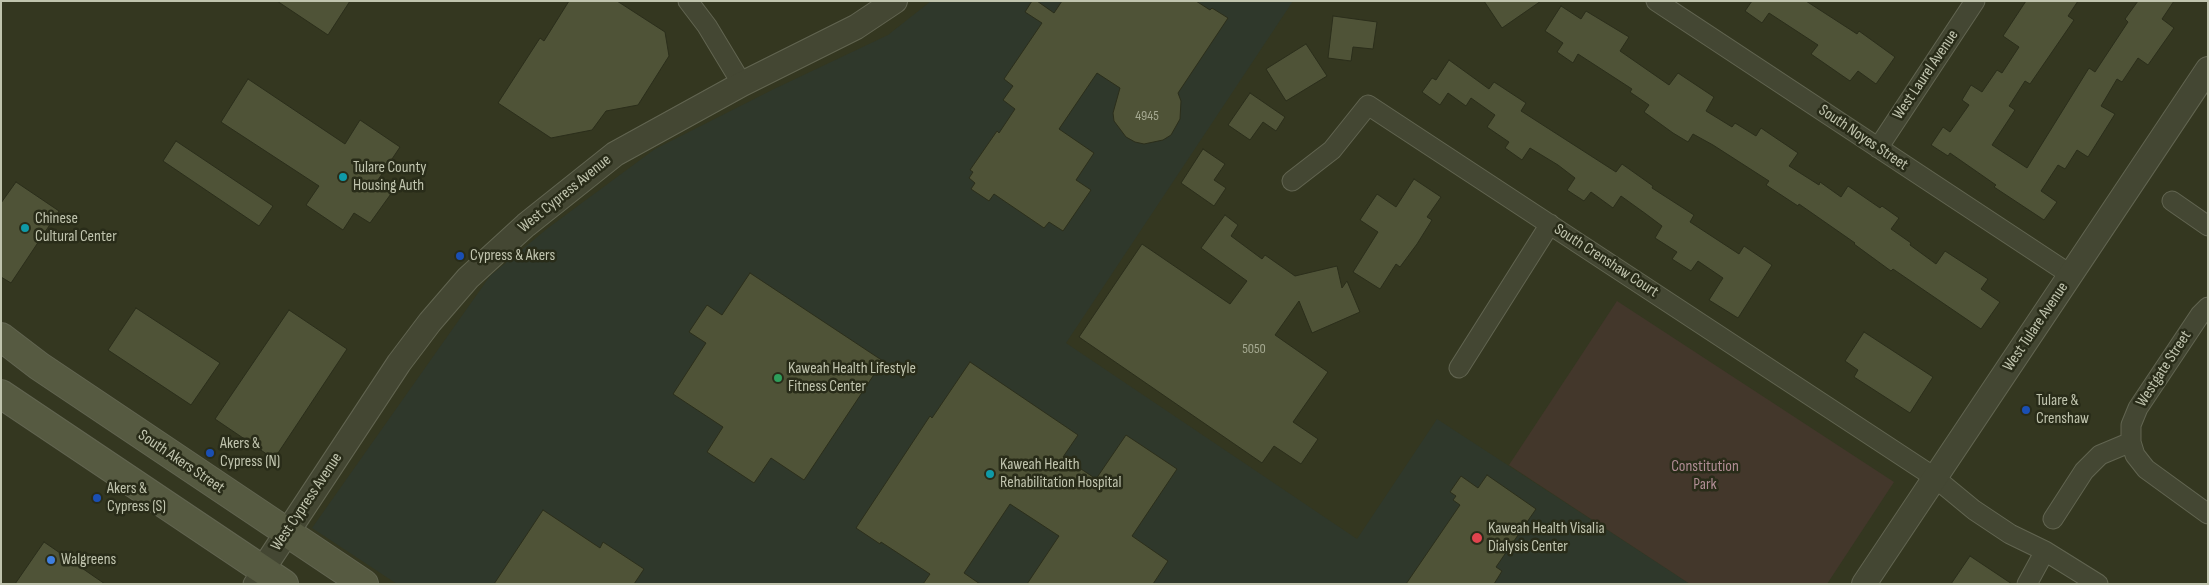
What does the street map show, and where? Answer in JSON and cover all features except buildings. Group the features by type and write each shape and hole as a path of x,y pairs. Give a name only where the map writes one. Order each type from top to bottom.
{"main road":[{"name":"South Akers Street","path":"1,337 39,366 364,584"},
{"path":"1,394 266,579"}],"street":[{"path":"688,1 707,26 742,84"},
{"name":"West Cypress Avenue","path":"266,579 287,533 399,363 430,322 468,278 526,225 615,154 742,84 856,27 895,1"},
{"name":"South Noyes Street","path":"1656,1 2071,275"},
{"name":"West Laurel Avenue","path":"1878,148 1975,1"},
{"name":"West Tulare Avenue","path":"1864,584 2208,70"},
{"name":"South Crenshaw Court","path":"1292,181 1332,150 1368,105 1934,477 2010,534 2045,551 2098,584"},
{"path":"2172,201 2208,226"},
{"path":"1459,368 1550,224"},
{"name":"Westgate Street","path":"2131,442 2131,425 2138,408 2200,315 2208,307"},
{"path":"2053,519 2084,471 2100,456 2131,442 2135,455 2146,469 2208,514"},
{"path":"2027,584 2045,551"}],"shaded area":[{"path":"931,1 1293,1 1066,343 1357,539 1437,419 1690,584 397,584 312,528 490,276 548,228 655,149 774,89 888,35"}],"green space":[{"name":"Constitution Park","path":"1617,301 1894,482 1827,584 1690,584 1509,465"}],"place":[{"name":"Tulare County Housing Auth","path":"343,177"},
{"name":"Chinese Cultural Center","path":"25,228"},
{"name":"Cypress & Akers","path":"460,256"},
{"name":"Kaweah Health Lifestyle Fitness Center","path":"778,378"},
{"name":"Tulare & Crenshaw","path":"2026,410"},
{"name":"Akers & Cypress (N)","path":"210,453"},
{"name":"Kaweah Health Rehabilitation Hospital","path":"990,474"},
{"name":"Akers & Cypress (S)","path":"97,498"},
{"name":"Kaweah Health Visalia Dialysis Center","path":"1477,538"},
{"name":"Walgreens","path":"51,560"}]}
